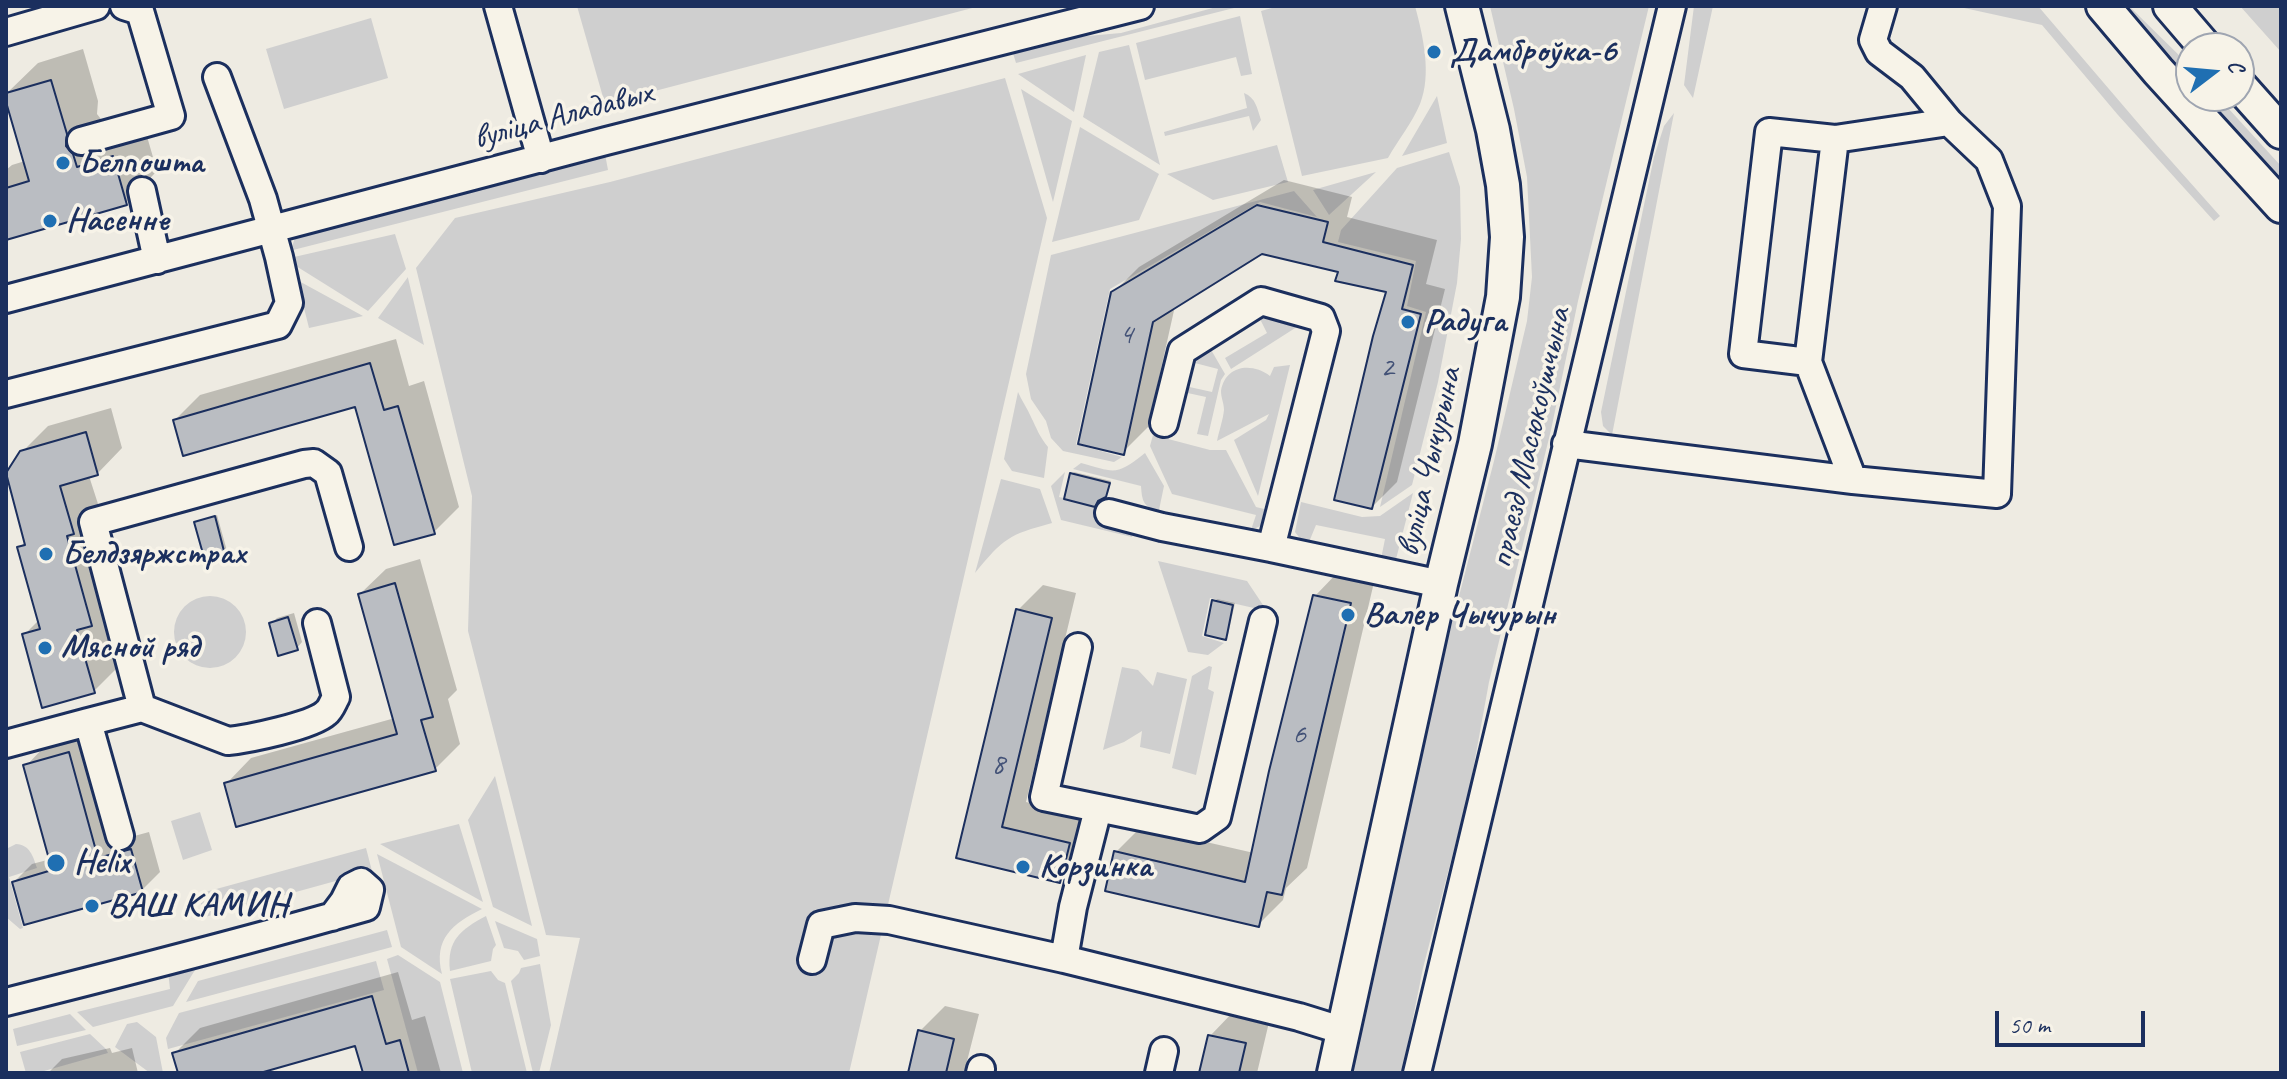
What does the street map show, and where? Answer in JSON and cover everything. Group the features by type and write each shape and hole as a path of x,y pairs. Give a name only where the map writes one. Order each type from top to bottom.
{"main road":[{"name":"вуліца Чычурына","path":"1334,1073 1441,584 1475,444 1503,297 1507,237 1503,185 1493,130 1462,6"},
{"path":"2103,6 2281,206"},
{"path":"2170,6 2192,32"},
{"path":"2255,103 2281,132"}],"street":[{"path":"6,32 96,6"},
{"path":"81,141 171,116 140,11 124,6"},
{"path":"498,6 541,159"},
{"name":"вуліца Аладавых","path":"6,299 1140,6"},
{"name":"праезд Масюкоўшчына","path":"1417,1073 1672,6"},
{"path":"1566,444 1853,480 1997,494 2007,206 1989,160 1949,122 1912,77 1879,52 1873,40 1883,6"},
{"path":"6,394 278,325 289,303 272,230 217,77"},
{"path":"1808,362 1743,354 1769,132 1835,139 1949,122"},
{"path":"1835,139 1808,362 1853,480"},
{"path":"142,191 157,260"},
{"path":"1164,423 1182,351 1261,301 1321,318 1326,331 1271,548"},
{"path":"142,708 93,522 314,463 328,473 349,547"},
{"path":"1109,513 1162,527 1441,584"},
{"path":"1078,647 1044,797 1200,829 1217,817 1263,621"},
{"path":"6,744 142,708 228,741 316,720 329,711 336,697 317,623"},
{"path":"88,722 120,836"},
{"path":"1064,959 1073,907 1098,809"},
{"path":"6,1002 332,917"},
{"path":"812,960 821,925 855,918 889,920 1064,959 1344,1031"}],"shaded area":[{"path":"577,6 980,6 605,104"},
{"path":"1220,6 1238,7 1016,63 1012,50 1065,38 1121,33"},
{"path":"1279,6 1415,6 1425,55 1424,92 1413,118 1388,158 1302,176 1261,11"},
{"path":"1490,6 1649,6 1489,682 1469,792 1423,968 1402,1073 1347,1073 1443,658 1527,321 1532,277 1527,177"},
{"path":"1694,6 1713,6 1693,98 1684,85"},
{"path":"1955,6 2038,6 2220,216 2214,221 2042,25"},
{"path":"2120,6 2129,6 2175,51 2175,68"},
{"path":"2240,6 2281,6 2281,52"},
{"path":"1240,16 1252,74 1241,76 1236,57 1145,80 1136,43"},
{"path":"371,18 388,78 284,109 266,49"},
{"path":"1129,45 1160,165 1083,117 1099,52"},
{"path":"1086,55 1074,112 1018,74"},
{"path":"1005,78 1047,218 849,1073 549,1073 580,938 546,935 468,631 472,496 416,268 455,218 610,182"},
{"path":"1021,89 1072,121 1053,202"},
{"path":"1244,93 1254,101 1261,120 1253,131 1249,116 1165,136 1164,132 1247,108"},
{"path":"1437,96 1447,143 1402,156"},
{"path":"2214,112 2232,112 2281,166 2281,187"},
{"path":"1674,113 1612,435 1603,426 1601,412 1654,157 1664,126"},
{"path":"1080,127 1159,174 1139,220 1052,242"},
{"path":"1277,145 1288,182 1213,200 1167,174"},
{"path":"1449,152 1460,187 1461,239 1457,283 1438,382 1412,485 1380,507 1426,312 1407,306 1416,261 1338,242 1341,230 1397,168"},
{"path":"605,154 608,170 293,250 292,247 296,234"},
{"path":"1376,172 1329,215 1313,190"},
{"path":"1294,191 1317,217 1260,202 1110,289 1076,444 1122,457 1114,462 1063,451 1051,438 1046,421 1031,399 1026,374 1051,255"},
{"path":"395,234 406,269 368,311 296,266 294,257"},
{"path":"408,278 424,345 378,318"},
{"path":"297,280 363,316 309,328"},
{"path":"1267,313 1303,323 1231,369 1225,358 1267,333 1260,319"},
{"path":"1210,348 1225,374 1208,436 1197,434 1206,397 1183,392 1185,386 1212,392 1218,369 1191,362 1192,358"},
{"path":"1290,365 1258,496 1234,440 1266,420 1269,414 1217,441 1224,410 1221,391 1228,376 1240,368 1255,369 1270,376 1274,367"},
{"path":"1018,392 1048,447 1044,478 1012,471 1004,459"},
{"path":"1153,435 1210,450 1226,450 1256,507 1272,511 1263,525 1251,530 1256,515 1172,494 1150,446"},
{"path":"1145,453 1164,486 1159,510 1144,502 1141,486 1073,469 1081,463 1108,470 1121,469"},
{"path":"1065,472 1059,497 1094,505 1093,513 1137,523 1132,537 1061,520 1051,486"},
{"path":"1001,479 1040,489 1052,523 1008,539 975,573"},
{"path":"1413,493 1395,563 1381,559 1385,539 1316,525 1309,542 1302,541 1295,532 1301,502 1362,517 1380,516"},
{"path":"1158,561 1247,581 1267,611 1210,598 1202,636 1224,643 1208,655 1188,652"},
{"path":"210,596 230,602 240,612 246,632 240,652 230,662 210,668 190,662 180,652 174,632 180,612 190,602"},
{"path":"1122,667 1138,670 1153,686 1157,672 1187,679 1170,754 1140,747 1142,731 1103,750"},
{"path":"1212,667 1208,689 1214,692 1196,775 1172,768 1192,676"},
{"path":"495,776 532,926 493,907 468,820"},
{"path":"200,812 212,850 183,860 171,821"},
{"path":"459,824 483,902 380,844"},
{"path":"16,844 28,849 37,868 9,877 23,928 20,929 6,917 6,849"},
{"path":"366,848 372,871 205,917 198,894"},
{"path":"377,854 482,909 454,926 443,942 440,951 442,974 401,947"},
{"path":"486,916 496,945 491,961 450,971 451,951 457,937"},
{"path":"495,921 537,939 540,956 524,960 518,951 504,948"},
{"path":"387,930 392,947 186,1002 198,981"},
{"path":"398,955 440,982 463,1073 418,1073 387,959"},
{"path":"376,961 384,990 168,1049 166,1038 179,1013"},
{"path":"194,964 195,970 173,1006 93,1027 77,1012 170,989 168,971"},
{"path":"540,964 551,1025 539,1073 533,1073 511,981 521,968"},
{"path":"491,971 505,983 527,1073 472,1073 450,979"},
{"path":"70,1014 86,1030 17,1046 13,1029"},
{"path":"137,1022 156,1037 163,1073 150,1073 115,1047 127,1024"},
{"path":"90,1034 108,1053 37,1073 26,1073 20,1052"}],"building":[{"path":"51,80 67,134 66,146 73,154 77,167 113,156 127,205 6,240 6,188 29,181 6,93"},
{"path":"1257,205 1328,222 1323,242 1413,265 1402,309 1421,314 1372,509 1334,500 1386,292 1335,281 1338,272 1262,254 1153,322 1124,455 1078,444 1111,292"},
{"path":"370,363 384,410 398,406 435,534 394,545 355,407 183,456 173,420"},
{"path":"86,432 98,475 60,486 74,534 67,536 92,626 77,630 95,693 42,708 22,634 40,629 17,547 25,545 6,473 20,451"},
{"path":"1070,473 1110,483 1106,497 1098,501 1095,507 1064,499"},
{"path":"215,516 225,555 205,561 194,522"},
{"path":"395,583 433,717 421,720 436,771 236,827 224,783 397,734 358,594"},
{"path":"1313,595 1351,603 1282,895 1267,892 1259,927 1105,891 1114,851 1245,882"},
{"path":"1212,600 1233,605 1226,640 1205,635"},
{"path":"1016,609 1052,618 1002,827 1070,843 1060,883 956,858"},
{"path":"288,617 298,650 278,656 269,623"},
{"path":"69,752 98,858 131,849 143,892 24,925 12,882 52,870 23,765"},
{"path":"372,996 386,1044 400,1040 409,1073 363,1073 355,1046 260,1073 178,1073 172,1053"},
{"path":"918,1030 954,1039 946,1073 908,1073"},
{"path":"1208,1035 1246,1043 1239,1073 1199,1073"}],"place":[{"name":"Дамброўка-6","path":"1434,52"},
{"name":"Белпошта","path":"63,163"},
{"name":"Насенне","path":"50,221"},
{"name":"Радуга","path":"1408,322"},
{"name":"Белдзяржстрах","path":"46,554"},
{"name":"Валер Чычурын","path":"1348,615"},
{"name":"Мясной ряд","path":"45,648"},
{"name":"Helix","path":"56,863"},
{"name":"Корзинка","path":"1023,867"},
{"name":"ВАШ КАМИН","path":"92,906"}]}
